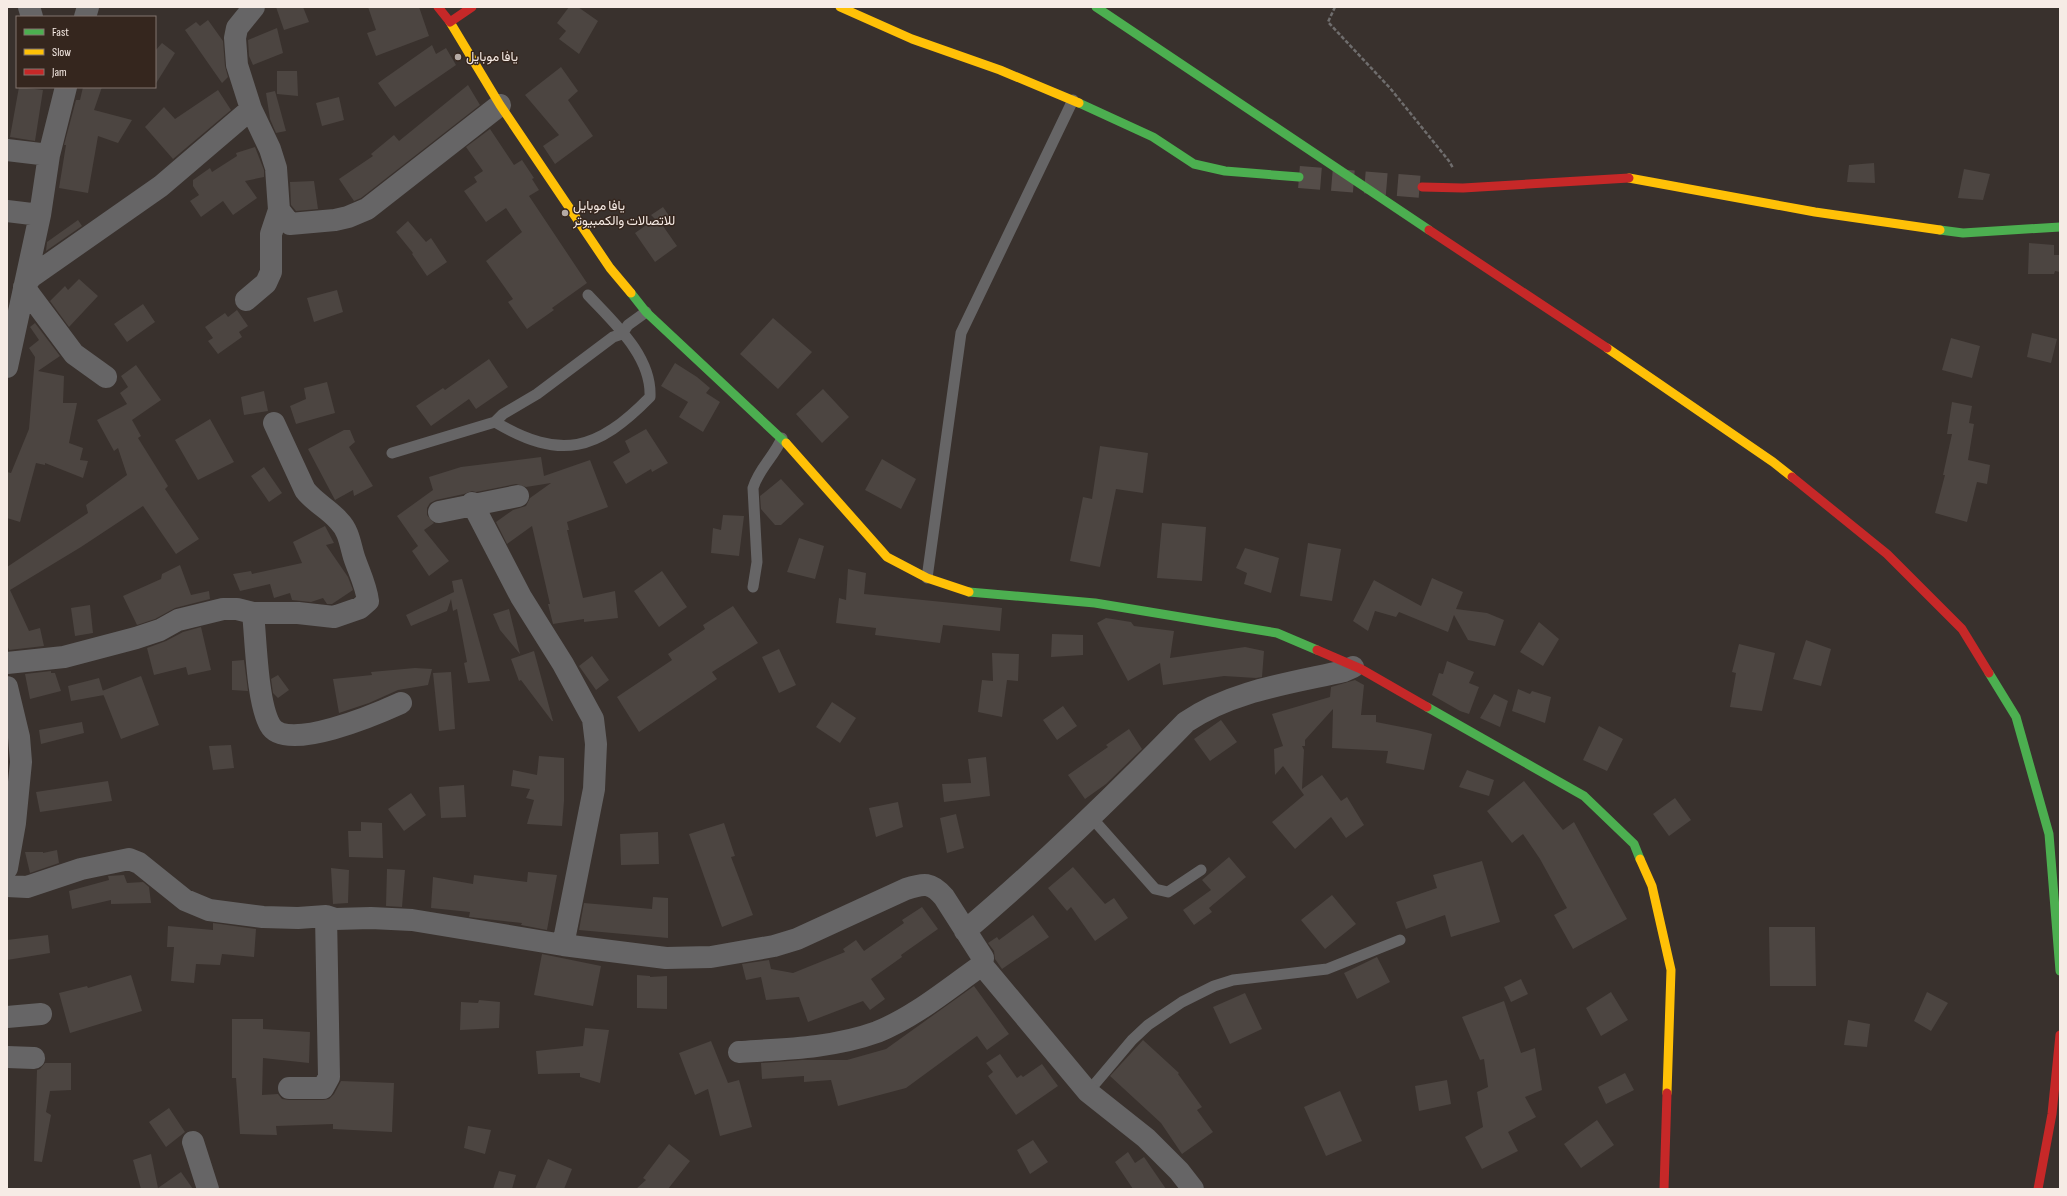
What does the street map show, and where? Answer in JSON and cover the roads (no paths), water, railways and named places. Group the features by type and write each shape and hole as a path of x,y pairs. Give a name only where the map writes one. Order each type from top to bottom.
{"main road":[{"path":"438,7 450,22 500,105 610,268 646,312 782,438 887,557 927,578 972,593 1095,603 1277,633 1353,667 1361,669 1584,796 1634,844 1652,886 1671,970 1664,1189"},
{"path":"450,22 472,7"},
{"path":"840,7 912,39 1000,70 1073,100 1152,137 1194,164 1225,171 1299,177"},
{"path":"1096,7 1621,358 1773,462 1875,544 1962,629 2016,717 2049,834 2060,971"},
{"path":"1422,187 1463,188 1634,178 1815,212 1963,233 2060,227"},
{"path":"2038,1189 2052,1114 2060,1035"}],"street":[{"path":"246,300 266,283 271,272 271,234 279,210 279,188 276,168 270,149 251,109 237,65 235,38 237,28 254,7"},
{"path":"7,367 40,215 48,155 66,88"},
{"path":"279,210 290,224 335,220 358,214 392,191 500,105"},
{"path":"24,287 31,277 161,186 251,109"},
{"path":"7,150 48,155"},
{"path":"7,211 40,215"},
{"path":"24,287 74,354 106,377"},
{"path":"7,663 64,657 136,638 160,630 178,620 223,609 237,609 253,613 298,613 334,617 360,608 368,601 367,590 354,558 347,530 331,513 312,499 305,490 274,423"},
{"path":"439,512 472,503 518,496"},
{"path":"472,503 521,597 563,664 593,719 596,744 594,789 563,945"},
{"path":"253,613 260,686 264,705 270,726 280,734 296,735 337,728 364,719 402,703"},
{"path":"965,931 1020,884 1092,818 1186,722 1202,711 1221,703 1276,686 1344,671 1353,667"},
{"path":"7,687 19,737 21,762 13,772 15,823 7,868"},
{"path":"7,886 27,887 81,869 129,859 139,863 185,900 209,910 263,917 298,918 326,916 335,919 371,918 412,920 563,945 666,958 711,957 743,953 798,939 918,885 929,885 937,890 983,958 982,965 915,1011 878,1031 860,1038 821,1045 739,1052"},
{"path":"289,1088 323,1088 329,1077 326,916"},
{"path":"982,965 1088,1092 1146,1138 1179,1171 1193,1189"},
{"path":"7,1017 42,1014"},
{"path":"7,1057 34,1058"},
{"path":"192,1142 208,1189"}],"lane":[{"path":"927,578 961,333 1073,100"},
{"path":"495,422 534,440 561,447 577,446 623,422 650,397 646,367 641,357 588,295"},
{"path":"392,453 495,422 503,414 536,394 613,337 622,334 628,326 646,312"},
{"path":"754,587 757,562 753,488 756,478 782,438"},
{"path":"2028,760 2060,832"},
{"path":"1092,818 1155,889 1168,892 1201,870"},
{"path":"1088,1092 1132,1040 1148,1025 1182,1002 1214,986 1233,980 1326,969 1400,940"}],"tunnel":[{"path":"1299,177 1422,187"}],"place":[{"name":"يافا موبايل","path":"458,57"},
{"name":"يافا موبايل للاتصالات والكمبيوتر","path":"565,213"}]}
